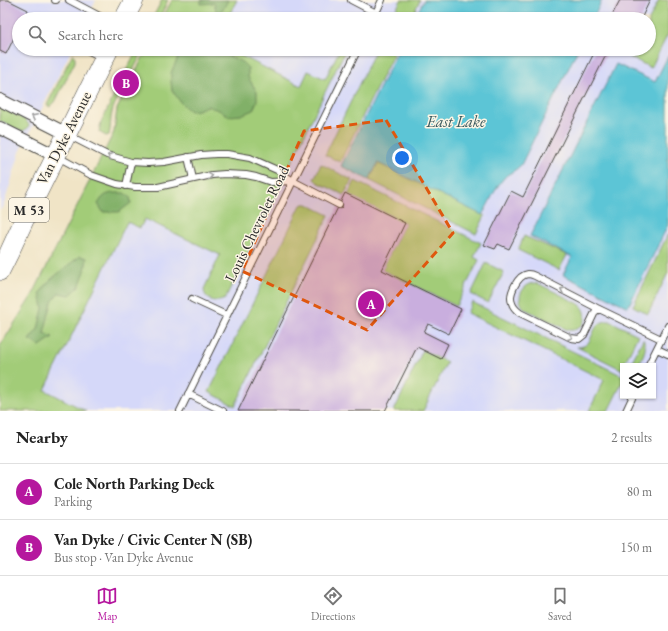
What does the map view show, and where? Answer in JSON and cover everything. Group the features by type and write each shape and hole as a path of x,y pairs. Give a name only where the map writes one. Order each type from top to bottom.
{"main road":[{"path":"128,12 134,0"},
{"name":"Van Dyke Avenue","path":"3,261 106,56"}],"street":[{"path":"0,100 67,134"},
{"path":"0,128 56,156"}],"lane":[{"path":"69,0 92,12"},
{"path":"351,0 368,12"},
{"path":"376,12 382,0"},
{"name":"Louis Chevrolet Road","path":"180,411 355,56"},
{"path":"67,134 107,155 131,162 164,162 188,157 216,154 239,155 259,161 277,170 293,181 340,205"},
{"path":"56,156 90,175 126,186 158,187 212,175 236,174 256,177 271,182 293,181"},
{"path":"188,157 193,179"},
{"path":"126,186 131,162"},
{"path":"597,308 584,335 579,339 570,338 520,313 514,308 511,302 511,295 522,276 528,274 535,276 661,339"},
{"path":"192,299 226,315"},
{"path":"650,363 668,326"},
{"path":"657,349 668,354"},
{"path":"188,394 223,411"},
{"path":"626,411 632,399"}],"highlighted area":[{"path":"386,120 453,233 367,330 242,271 304,131"}],"shaded area":[{"path":"0,0 96,0 90,12 12,12 12,56 68,56 20,152 4,204 0,211"},
{"path":"172,0 668,0 668,411 0,411 0,346 33,294 114,132 117,109 144,56 656,56 656,12 166,12"}],"green space":[{"path":"162,0 168,0 162,12 156,12"},
{"path":"172,0 237,0 231,12 166,12"},
{"path":"201,0 228,0 224,8 219,12 216,12 214,3 201,4"},
{"path":"401,0 420,0 414,12 395,12"},
{"path":"659,0 668,0 668,34 651,68 630,57 656,56 656,12 653,12"},
{"path":"72,56 74,56 75,62 55,102 50,107 47,105"},
{"path":"134,56 140,56 126,84 121,81"},
{"path":"144,56 242,56 301,86 308,71 325,79 336,56 343,56 225,299 218,301 211,300 206,296 204,289 220,255 145,219 140,228 127,222 45,390 86,411 0,411 0,346 33,294 114,132 117,109"},
{"path":"179,56 228,56 242,62 248,68 248,77 257,92 257,101 253,110 241,115 229,116 221,111 207,106 198,110 190,111 181,103 172,90 171,73"},
{"path":"373,56 393,56 340,162 325,155"},
{"path":"120,84 125,87 114,105 111,115 109,135 106,136 99,132 101,122"},
{"path":"0,107 26,120 29,125 28,128 20,131 0,121"},
{"path":"378,163 485,216 476,234 369,180"},
{"path":"321,164 352,180 344,195 317,182 314,179"},
{"path":"355,181 481,243 474,257 479,260 456,306 382,270 405,223 348,195"},
{"path":"114,193 124,193 130,197 131,203 119,212 103,212 98,204 104,196"},
{"path":"307,204 329,215 235,406 209,392 301,205"},
{"path":"668,234 668,273 648,314 633,306"},
{"path":"524,236 567,255 559,270 518,250"},
{"path":"80,256 87,258 85,271 79,287 70,295 59,293 52,302 44,333 53,337 40,346 29,340 38,329 43,308 40,293 50,280"},
{"path":"486,263 504,272 488,303 471,294"},
{"path":"533,283 537,283 579,304 585,312 582,325 574,330 568,330 525,309 520,302 521,294 525,287"},
{"path":"472,302 620,375 620,387 608,411 589,411 604,380 467,313"},
{"path":"610,321 638,335 624,363 620,363 620,368 577,347 588,343 595,329 601,323"},
{"path":"643,339 645,342 645,349 640,363 631,363"},
{"path":"423,350 447,362 423,411 394,411"}],"water":[{"path":"424,0 602,0 596,12 418,12"},
{"name":"East Lake","path":"396,56 575,56 521,165 506,176 501,182 482,215 378,163 369,180 341,166"},
{"path":"668,56 668,225 628,307 563,275 572,257 530,236 616,64 655,82"}],"building":[{"path":"0,0 8,0 28,10 27,12 12,12 12,42 6,54 0,51"},
{"path":"620,0 650,0 644,12 614,12"},
{"path":"593,56 606,56 509,249 498,244 495,249 484,245 511,191 523,197"},
{"path":"345,193 405,223 382,270 461,309 449,334 428,324 424,332 448,344 441,359 417,347 385,411 238,411"}],"place":[{"name":"Van Dyke / Civic Center N (SB)","path":"126,83"},
{"name":"Cole North Parking Deck","path":"371,304"}]}
